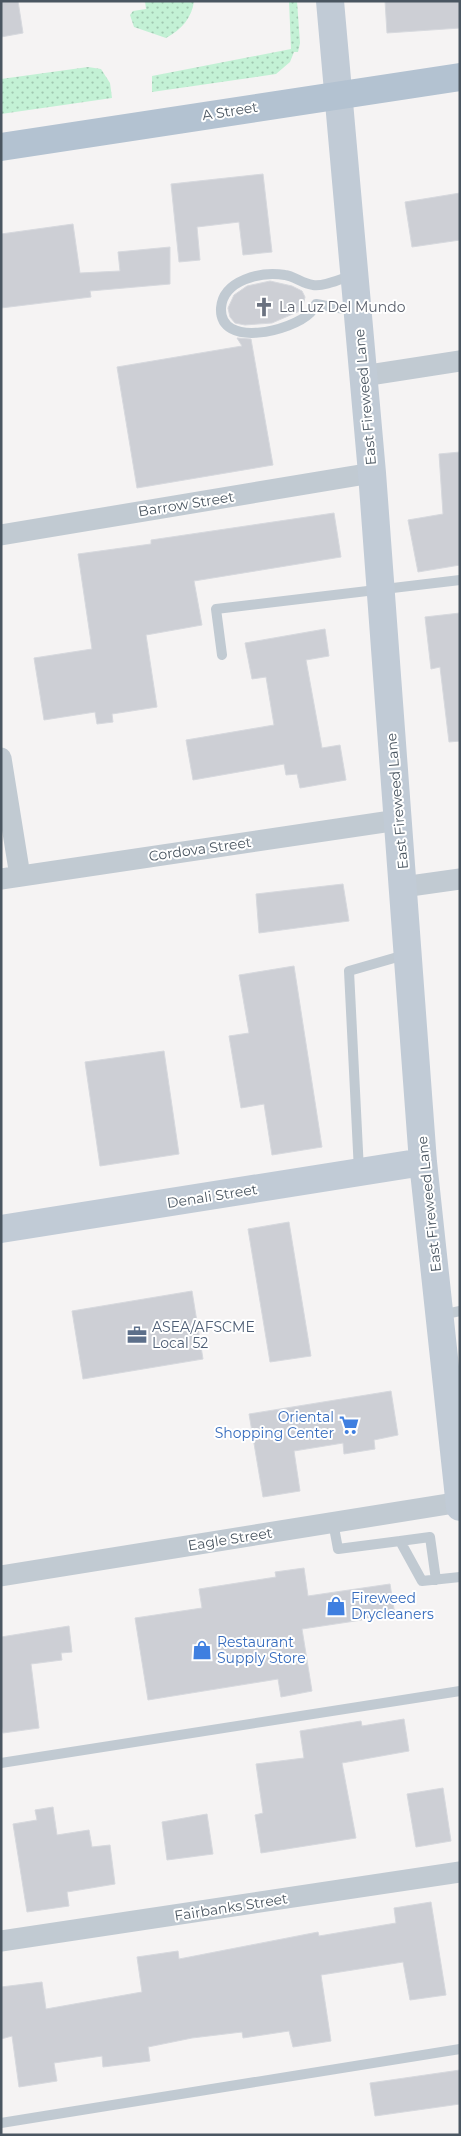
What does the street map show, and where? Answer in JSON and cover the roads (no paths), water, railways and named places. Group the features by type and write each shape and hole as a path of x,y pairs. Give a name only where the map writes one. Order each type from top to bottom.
{"main road":[{"name":"East Fireweed Lane","path":"330,1 372,474 423,1162 450,1313 460,1507"},
{"name":"A Street","path":"1,147 460,77"},
{"name":"Denali Street","path":"1,1229 423,1162"}],"street":[{"path":"363,376 460,361"},
{"name":"Barrow Street","path":"1,535 372,474"},
{"path":"1,758 11,877"},
{"name":"Cordova Street","path":"11,877 398,820"},
{"path":"404,887 460,879"},
{"name":"Eagle Street","path":"1,1576 460,1502"},
{"name":"Fairbanks Street","path":"1,1941 460,1872"}],"lane":[{"path":"354,274 315,286 285,275 260,274 234,284 222,302 221,314 225,322 234,330 251,333 284,328 309,314 316,304 358,311"},
{"path":"222,655 216,609 460,580"},
{"path":"359,1172 350,971 408,954"},
{"path":"333,1522 338,1549 430,1537 436,1580"},
{"path":"400,1541 422,1581 460,1577"},
{"path":"1,1764 460,1691"},
{"path":"1,2123 460,2049"}],"place":[{"name":"La Luz Del Mundo","path":"264,307"},
{"name":"ASEA/AFSCME Local 52","path":"137,1335"},
{"name":"Oriental Shopping Center","path":"349,1425"},
{"name":"Fireweed Drycleaners","path":"336,1606"},
{"name":"Restaurant Supply Store","path":"202,1650"}]}
